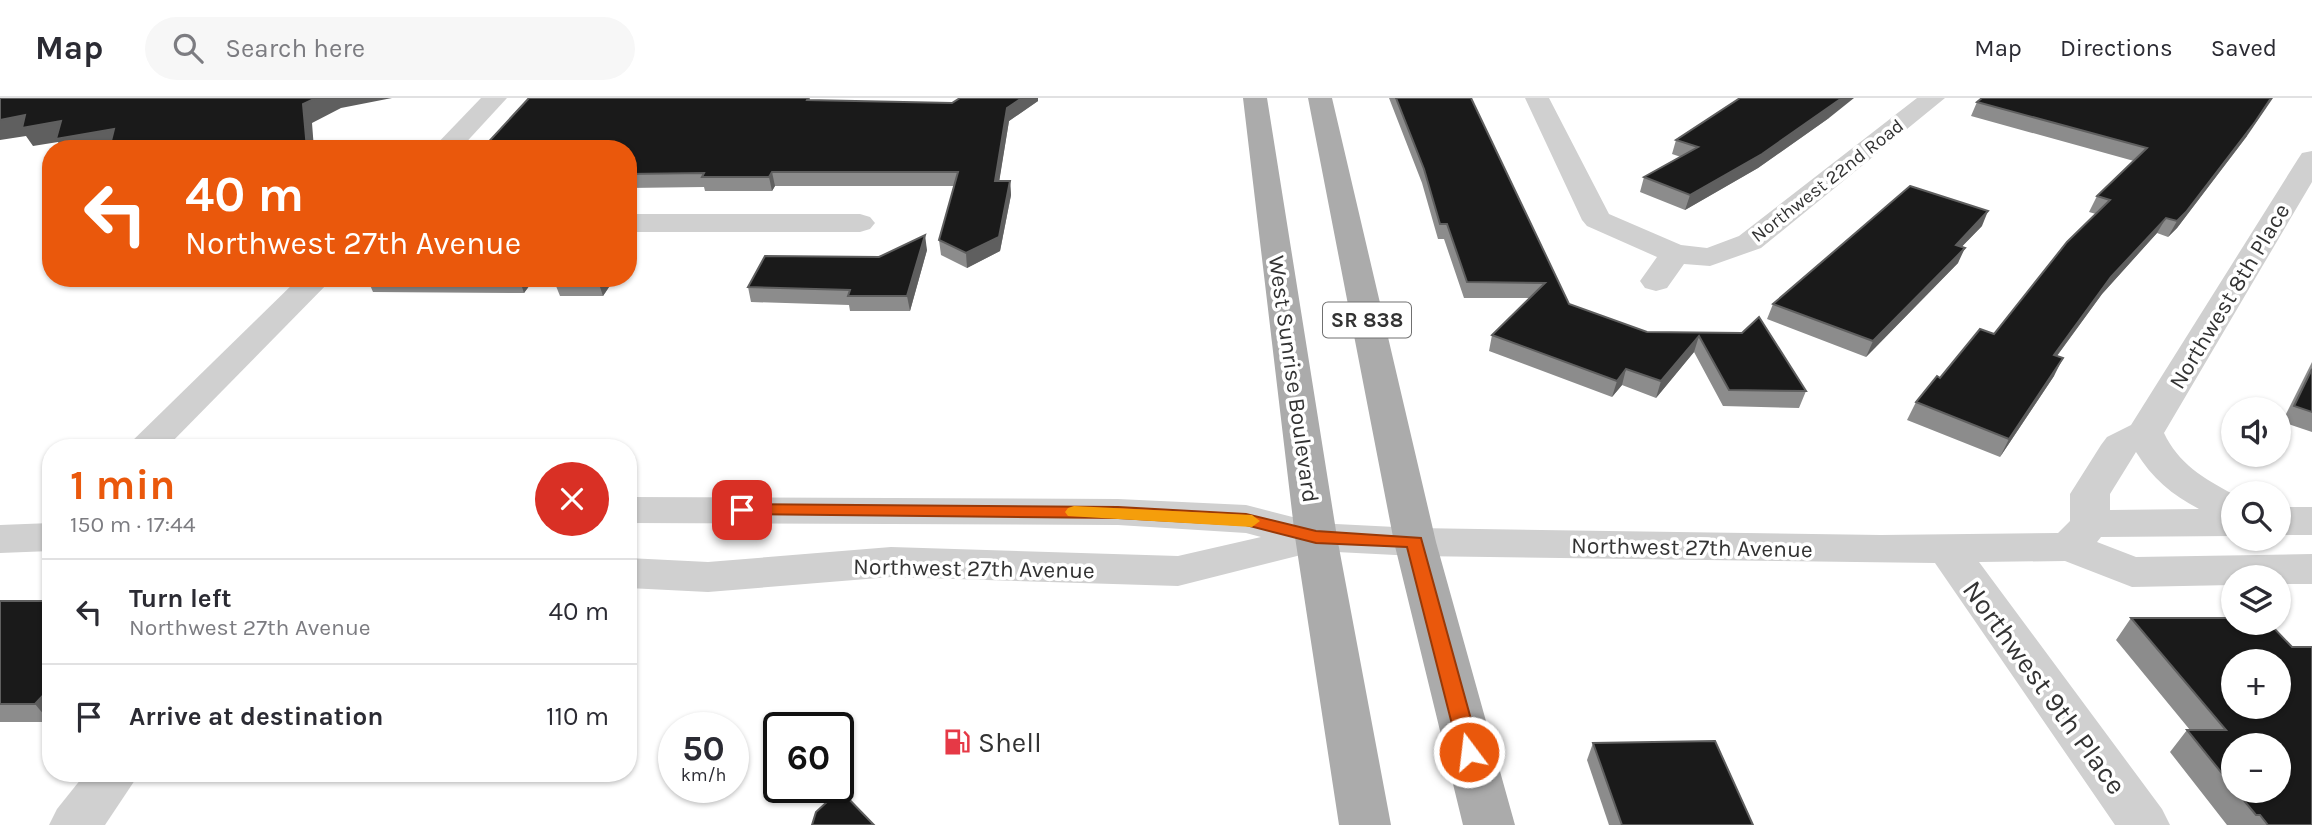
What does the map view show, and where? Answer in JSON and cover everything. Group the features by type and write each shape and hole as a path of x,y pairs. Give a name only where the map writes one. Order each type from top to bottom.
{"main road":[{"name":"West Sunrise Boulevard","path":"1255,98 1316,537 1365,825"},
{"name":"SR 838","path":"1320,98 1415,542 1489,825"}],"street":[{"path":"455,140 495,98"},
{"name":"Northwest 22nd Road","path":"1537,98 1597,220 1675,254 1710,257 1750,242 1933,98"},
{"name":"Northwest 8th Place","path":"2080,536 2090,494 2120,445 2145,433 2312,159"},
{"path":"637,223 860,223"},
{"path":"1656,281 1675,254"},
{"path":"153,439 308,287"},
{"path":"2145,433 2151,450 2163,467 2192,488 2221,503"},
{"name":"Northwest 27th Avenue","path":"637,510 1118,512 1246,519 1316,537 1415,542 1947,549 2221,523"},
{"path":"2291,521 2312,521"},
{"name":"Northwest 27th Avenue","path":"2080,536 2132,572 2312,569"},
{"path":"0,539 42,537"},
{"name":"Northwest 27th Avenue","path":"637,573 708,577 891,562 1178,571 1316,537"},
{"name":"Northwest 9th Place","path":"1947,549 2144,825"},
{"path":"75,825 108,782"}],"building":[{"path":"0,98 316,98 303,104 306,140 111,140 114,129 56,139 61,121 22,128 25,115 0,120"},
{"path":"529,98 808,98 807,100 952,103 960,98 1022,98 1007,108 995,181 1010,181 999,237 966,253 939,240 958,172 772,172 769,177 702,177 704,173 637,174 637,140 490,140"},
{"path":"1396,98 1471,98 1569,304 1647,332 1742,333 1759,317 1806,391 1729,390 1699,336 1661,381 1626,369 1617,381 1492,335 1545,283 1467,282 1447,224 1440,224 1424,169"},
{"path":"1740,98 1842,98 1762,154 1690,195 1644,177 1698,147 1676,140"},
{"path":"1982,98 2271,98 2186,212 2177,221 2166,218 2111,277 2054,355 2063,358 2009,439 1916,402 1937,376 1940,378 1980,329 1994,334 2067,242 2110,200 2097,196 2147,148 1977,102"},
{"path":"1910,186 1988,211 1956,245 1965,248 1873,341 1773,304"},
{"path":"925,235 907,296 848,296 850,290 748,287 765,256 879,257"},
{"path":"2312,369 2312,412 2294,406"},
{"path":"0,601 42,601 42,697 35,704 0,704"},
{"path":"2131,618 2221,618 2221,635 2280,635 2292,647 2312,647 2312,825 2268,825 2246,803 2291,803 2291,733 2221,733 2221,772 2187,730 2226,730"},
{"path":"1715,741 1753,825 1622,825 1593,743"},
{"path":"826,803 853,803 874,825 812,825 816,812"}],"slow traffic":[{"path":"1074,512 1118,512 1252,521"}],"place":[{"name":"Shell","path":"957,742"}],"route":[{"path":"742,510 1118,512 1246,519 1316,537 1415,542 1469,752"}]}
